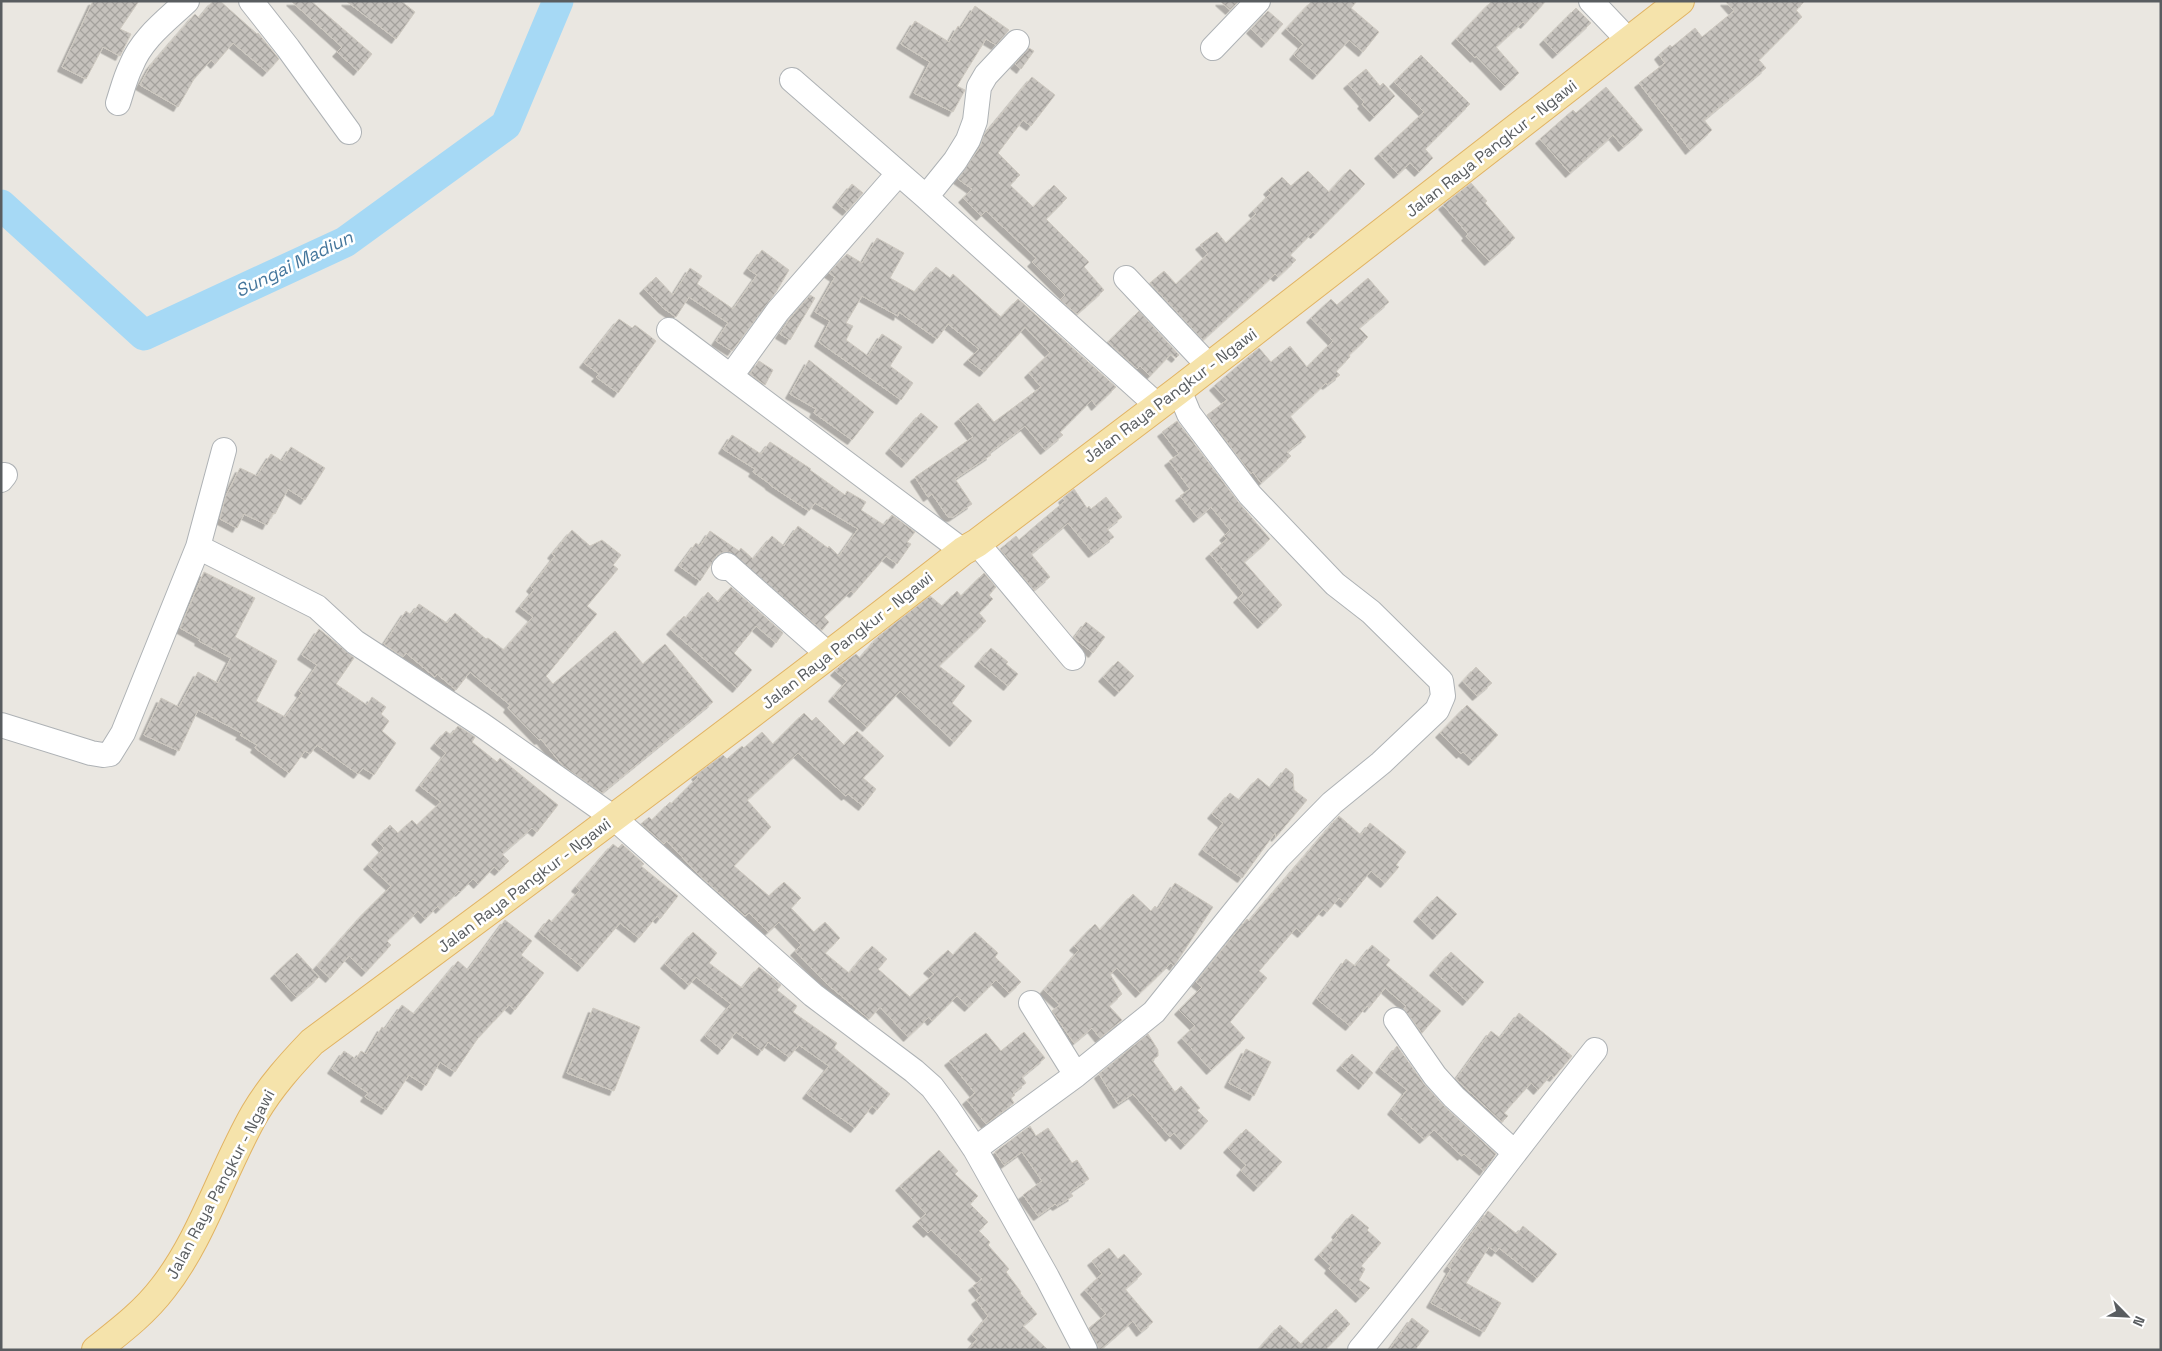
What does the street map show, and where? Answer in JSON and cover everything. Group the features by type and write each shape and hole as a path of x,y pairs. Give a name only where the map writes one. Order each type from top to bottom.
{"main road":[{"name":"Jalan Raya Pangkur - Ngawi","path":"96,1350 146,1308 180,1264 255,1113 289,1066 312,1042 614,818 1168,398 1630,41 1671,4"}],"street":[{"path":"118,103 130,66 142,46 150,35 187,1"},
{"path":"251,1 349,132"},
{"path":"1213,48 1258,1"},
{"path":"1591,1 1630,41"},
{"path":"926,197 955,161 968,140 975,121 979,87 986,75 1017,42"},
{"path":"792,80 898,174 1189,414 1250,495 1334,584 1371,612 1441,681 1443,696 1437,710 1381,763 1332,803 1278,858 1154,1012 1076,1075 975,1150"},
{"path":"731,376 778,311 898,174"},
{"path":"1126,278 1209,366"},
{"path":"669,330 970,547 1073,658"},
{"path":"1,724 91,753 110,754 123,732 198,547 224,450"},
{"path":"198,547 317,607 355,642 482,725 614,818 814,995 914,1071 932,1087 975,1150 1047,1277 1085,1350"},
{"path":"724,568 727,566 829,655"},
{"path":"1031,1003 1076,1075"},
{"path":"1396,1020 1435,1076 1454,1097 1514,1152"},
{"path":"1360,1350 1407,1293 1514,1152 1595,1050"}],"building":[{"path":"93,1 139,1 120,29 131,34 120,56 103,47 86,79 62,67"},
{"path":"213,1 220,1 258,33 279,59 267,72 233,43 215,64 211,60 194,79 178,107 140,85 151,65 195,14 199,18"},
{"path":"291,1 311,1 372,54 358,71 337,52 342,47"},
{"path":"346,1 401,1 415,12 396,39"},
{"path":"1220,1 1239,1 1230,10"},
{"path":"1312,1 1357,1 1351,8 1379,32 1363,52 1349,40 1317,75 1294,55 1303,44 1286,29"},
{"path":"1492,1 1546,1 1525,24 1523,22 1496,47 1519,73 1505,86 1476,56 1475,58 1456,39"},
{"path":"1725,1 1805,1 1796,10 1802,17 1759,60 1766,68 1704,120 1712,130 1690,150 1639,83 1665,63 1659,55 1670,45 1672,47 1695,28 1702,37 1734,11"},
{"path":"975,6 1009,30 996,45 986,39 957,86 965,90 953,112 914,93 930,62 901,44 915,21 949,42 958,26 961,28"},
{"path":"1576,8 1591,23 1557,54 1544,40"},
{"path":"1268,11 1283,24 1266,43 1251,29"},
{"path":"1029,48 1034,51 1021,69 1015,64"},
{"path":"1421,55 1470,104 1425,149 1433,158 1419,172 1410,163 1398,174 1379,154 1424,112 1394,82"},
{"path":"1366,69 1380,86 1383,83 1395,96 1374,117 1348,84"},
{"path":"1032,77 1055,95 1031,126 1023,120 998,153 1020,175 1010,185 1033,207 1054,185 1067,198 1046,219 1089,262 1084,267 1104,290 1077,314 1060,300 1065,295 1032,262 1036,258 986,211 981,216 963,198 972,189 958,179 980,147 984,135"},
{"path":"1606,87 1643,130 1623,147 1613,135 1570,173 1540,139 1573,110 1576,113"},
{"path":"1350,169 1365,184 1315,234 1313,232 1290,255 1296,260 1278,277 1275,274 1203,340 1150,283 1164,271 1176,284 1208,254 1200,245 1217,232 1226,243 1256,214 1253,211 1271,193 1268,190 1282,177 1291,186 1308,171 1329,192"},
{"path":"1471,183 1487,201 1485,203 1515,238 1489,261 1466,236 1468,234 1443,205"},
{"path":"852,184 863,193 847,211 837,203"},
{"path":"877,238 904,253 890,278 915,292 936,267 950,278 953,274 1001,317 1018,299 1116,387 1096,406 1092,400 1060,432 1063,435 1045,450 1025,426 989,453 991,455 955,479 972,504 953,517 948,517 932,494 928,497 915,477 973,437 959,419 978,403 994,422 1041,387 1029,373 1050,353 1025,327 984,372 968,360 979,349 948,324 937,339 899,312 898,316 862,296 846,323 853,326 846,340 868,356 882,334 902,347 890,366 913,383 901,400 819,342 830,321 815,312 835,277 829,273 847,254 862,263"},
{"path":"762,250 789,270 776,292 732,351 716,341 728,323 689,297 676,317 663,308 644,289 656,277 673,295 690,268 702,276 697,284 733,309 757,275 748,269"},
{"path":"1368,278 1389,302 1359,328 1368,337 1336,371 1340,375 1327,385 1326,383 1290,416 1306,437 1287,452 1291,456 1261,483 1253,472 1251,474 1207,415 1227,400 1214,386 1259,348 1271,362 1290,346 1307,367 1333,341 1311,318 1331,299 1337,305"},
{"path":"810,295 815,298 790,340 780,334"},
{"path":"1139,311 1179,355 1176,358 1171,354 1150,376 1140,366 1137,369 1108,342"},
{"path":"619,319 632,328 635,325 656,341 618,393 596,377 599,374 584,363"},
{"path":"809,360 874,412 852,440 814,413 816,409 790,394"},
{"path":"759,361 773,370 765,385 750,374"},
{"path":"921,413 938,427 906,463 890,449"},
{"path":"1177,421 1239,503 1270,539 1244,562 1282,605 1262,624 1238,598 1243,593 1210,554 1227,539 1224,536 1230,530 1211,507 1198,518 1180,496 1190,489 1169,461 1179,454 1162,432"},
{"path":"732,435 761,454 770,442 811,469 845,495 847,491 866,502 861,510 884,525 892,515 915,532 907,542 911,544 897,564 886,556 854,593 851,591 824,617 829,622 822,630 730,552 717,555 700,581 679,566 696,543 700,546 710,531 739,551 741,548 753,559 772,536 784,546 798,526 828,548 829,546 839,556 858,529 815,503 809,511 770,485 753,472 755,469 723,449"},
{"path":"291,447 325,468 305,500 288,489 267,525 244,514 237,528 220,519 226,496 240,468 257,476 271,454 282,461"},
{"path":"1074,489 1087,508 1089,506 1091,509 1106,497 1122,517 1107,529 1114,537 1093,553 1068,523 1031,554 1050,577 1034,590 1000,549 1016,536 1019,540 1065,501 1063,498"},
{"path":"572,530 590,546 602,540 621,555 613,565 618,569 587,606 597,614 546,676 553,684 615,631 643,664 665,644 713,702 602,793 563,766 541,739 539,740 508,708 510,705 470,672 456,690 437,674 435,677 406,653 403,657 384,644 406,611 411,615 419,604 447,623 455,613 486,639 488,638 504,650 533,617 520,607 534,590 531,587 555,556 552,554"},
{"path":"204,572 255,598 235,637 277,661 256,701 285,717 302,693 299,691 317,665 302,655 319,629 354,658 336,684 367,705 372,697 386,707 381,714 389,721 382,731 396,743 374,775 363,768 358,774 317,745 310,754 305,751 289,773 255,748 257,745 240,735 242,733 198,710 179,751 144,735 161,698 179,707 198,672 218,683 231,658 199,641 200,639 180,628"},
{"path":"984,573 996,587 989,595 993,599 979,613 986,621 939,666 965,686 952,703 972,721 954,742 900,691 867,727 833,697 847,681 835,671 840,666 856,654 860,658 879,636 930,596 942,606 957,591 961,596"},
{"path":"731,587 783,633 776,643 756,626 734,653 752,670 737,688 671,630 684,616 686,618 708,592 718,602"},
{"path":"1086,622 1105,637 1093,653 1074,638"},
{"path":"991,648 1008,662 1006,664 1018,674 1008,686 979,662"},
{"path":"1118,661 1134,676 1119,692 1103,677"},
{"path":"1476,667 1492,683 1477,696 1463,681"},
{"path":"1467,705 1498,735 1473,761 1463,752 1461,754 1440,733"},
{"path":"804,713 812,721 816,717 844,745 857,731 884,756 863,778 876,789 863,806 848,794 846,796 798,753 747,800 771,827 734,866 769,896 784,882 801,898 791,908 814,932 825,922 840,938 825,953 849,973 872,946 887,959 878,969 910,997 934,974 928,969 948,950 953,955 975,932 998,953 995,957 1021,982 1009,993 996,980 969,1007 957,996 932,1021 929,1017 908,1037 880,1007 869,1019 827,984 795,951 801,945 779,922 768,932 749,913 745,916 699,875 667,841 664,844 641,824 649,817 652,820 698,777 696,775 723,755 727,759 742,746 744,748 762,732 773,744"},
{"path":"458,726 475,737 472,742 497,762 500,758 558,805 537,832 532,828 502,854 509,861 499,871 494,867 478,884 473,879 440,909 438,906 425,919 418,911 387,941 391,945 366,972 349,956 330,978 317,966 391,886 368,865 384,848 376,840 390,825 398,833 412,820 417,825 441,802 420,786 446,753 435,744 446,731 451,735"},
{"path":"1286,768 1293,774 1294,790 1307,800 1276,837 1275,833 1242,878 1203,850 1223,823 1212,814 1230,793 1239,800 1258,778 1270,788"},
{"path":"1339,816 1361,835 1370,823 1406,852 1396,865 1399,867 1385,883 1371,871 1345,903 1339,898 1327,912 1323,909 1302,933 1296,928 1259,971 1267,978 1230,1022 1245,1038 1211,1070 1182,1038 1195,1026 1179,1010 1202,987 1196,982 1247,919 1249,921"},
{"path":"613,844 618,848 622,844 644,864 641,866 678,896 660,919 657,916 639,938 620,923 582,967 539,932 549,919 552,922 580,890 576,887"},
{"path":"1175,883 1213,907 1174,966 1171,963 1140,993 1117,968 1110,974 1122,994 1109,1006 1122,1020 1100,1038 1092,1028 1074,1043 1052,1011 1060,1005 1044,990 1079,950 1074,946 1095,924 1100,930 1133,894 1151,911 1155,906 1158,909"},
{"path":"1437,896 1457,914 1437,935 1418,917"},
{"path":"505,920 532,941 521,955 544,973 515,1010 509,1005 478,1038 455,1072 440,1062 426,1086 409,1075 386,1110 365,1097 368,1093 332,1069 344,1051 356,1059 361,1051 366,1054 382,1027 385,1029 402,1005 414,1014 458,961 468,970"},
{"path":"693,932 717,953 709,963 742,988 759,967 781,985 777,990 797,1006 793,1012 837,1043 834,1048 890,1094 877,1110 872,1106 855,1128 807,1094 829,1066 799,1045 789,1057 768,1042 762,1051 736,1032 722,1050 705,1036 731,1004 696,977 689,985 665,964"},
{"path":"1372,945 1390,960 1386,965 1441,1011 1422,1033 1404,1009 1406,1006 1385,988 1369,1008 1367,1006 1350,1026 1317,999 1346,959 1355,966"},
{"path":"1451,952 1484,982 1467,1001 1434,971"},
{"path":"297,953 319,977 296,997 275,974"},
{"path":"593,1008 640,1027 614,1091 567,1073"},
{"path":"1519,1013 1572,1056 1554,1077 1551,1075 1538,1090 1531,1083 1504,1113 1508,1116 1502,1122 1456,1079 1491,1031 1500,1038"},
{"path":"1024,1032 1045,1058 1022,1077 1026,1083 1013,1093 1015,1095 1011,1098 1014,1103 986,1124 967,1100 975,1093 949,1061 986,1033 1001,1051"},
{"path":"1148,1034 1158,1050 1158,1056 1152,1060 1175,1092 1181,1086 1200,1108 1197,1110 1208,1121 1185,1145 1174,1133 1170,1137 1133,1094 1118,1104 1099,1074"},
{"path":"1397,1046 1424,1084 1444,1106 1496,1154 1484,1171 1464,1154 1462,1156 1434,1130 1424,1139 1392,1110 1407,1090 1380,1068"},
{"path":"1246,1049 1271,1062 1254,1096 1229,1083"},
{"path":"1352,1054 1373,1073 1363,1085 1341,1066"},
{"path":"1030,1126 1036,1136 1048,1128 1072,1163 1077,1160 1089,1179 1070,1192 1073,1196 1057,1206 1055,1204 1038,1216 1023,1195 1042,1181 1022,1152 1004,1165 995,1152"},
{"path":"1246,1129 1282,1162 1258,1187 1241,1171 1246,1165 1228,1148"},
{"path":"939,1150 958,1171 955,1174 978,1196 970,1204 988,1222 979,1231 990,1242 988,1245 1009,1269 1006,1272 1037,1314 1023,1326 1048,1350 968,1350 977,1339 972,1335 988,1316 976,1300 981,1296 973,1286 982,1279 931,1230 928,1233 917,1222 926,1214 900,1186"},
{"path":"1488,1211 1517,1234 1523,1226 1557,1254 1537,1278 1499,1248 1496,1252 1489,1247 1466,1283 1501,1303 1484,1332 1431,1303 1451,1269 1448,1267"},
{"path":"1352,1214 1369,1228 1367,1230 1381,1243 1361,1266 1365,1269 1359,1280 1370,1288 1360,1298 1329,1269 1331,1266 1319,1255 1338,1235 1336,1233"},
{"path":"1109,1248 1118,1259 1124,1254 1142,1274 1125,1289 1153,1322 1141,1332 1133,1321 1100,1350 1089,1328 1106,1314 1085,1290 1102,1274 1092,1261"},
{"path":"1336,1309 1350,1324 1325,1350 1258,1350 1280,1325 1301,1344"},
{"path":"1412,1318 1429,1331 1415,1350 1389,1350"}],"waterway":[{"name":"Sungai Madiun","path":"1,205 144,335 345,242 506,125 558,1"}]}
